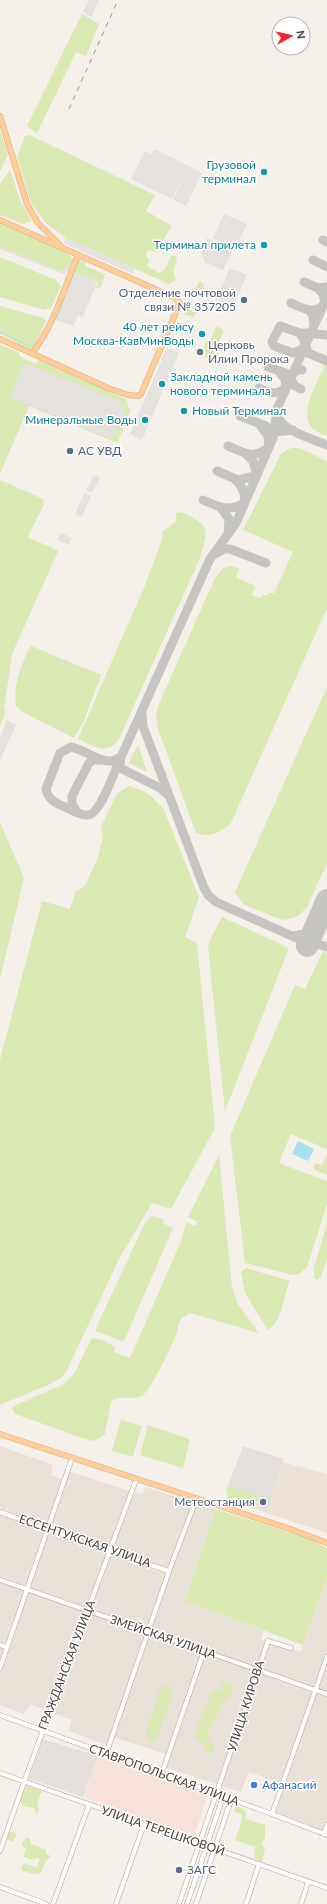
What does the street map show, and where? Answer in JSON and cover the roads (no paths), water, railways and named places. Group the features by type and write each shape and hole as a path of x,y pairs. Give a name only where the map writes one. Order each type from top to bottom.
{"main road":[{"path":"0,116 29,209 38,223 64,249"},
{"path":"0,220 175,298 179,302 179,306 141,394 134,397 114,390 2,340"},
{"path":"32,353 38,346 52,318 78,256"},
{"path":"0,1434 196,1500 290,1529 327,1543"}],"street":[{"path":"0,1668 72,1458"},
{"name":"ГРАЖДАНСКАЯ УЛИЦА","path":"0,1852 24,1782 136,1480"},
{"path":"106,1754 169,1571 196,1500"},
{"name":"ЕССЕНТУКСКАЯ УЛИЦА","path":"0,1512 49,1528 110,1552 169,1571"},
{"name":"ЗМЕЙСКАЯ УЛИЦА","path":"0,1580 327,1694"},
{"name":"УЛИЦА КИРОВА","path":"179,1904 268,1641 291,1648"},
{"path":"0,1645 6,1647"},
{"path":"162,1773 204,1651"},
{"path":"272,1814 327,1657"},
{"name":"СТАВРОПОЛЬСКАЯ УЛИЦА","path":"0,1715 162,1773 325,1835"},
{"name":"УЛИЦА ТЕРЕШКОВОЙ","path":"0,1773 327,1888"},
{"path":"187,1904 223,1797"},
{"path":"196,1904 231,1800"},
{"path":"53,1904 89,1805"},
{"path":"116,1904 144,1824"},
{"path":"325,1835 327,1825"},
{"path":"246,1904 260,1864"},
{"path":"301,1904 308,1882"},
{"path":"0,1886 46,1904"}],"water":[{"path":"298,1141 314,1149 308,1161 292,1154"}],"waterway":[{"path":"0,332 28,345"}],"railway":[{"path":"69,109 118,0"}],"place":[{"name":"Грузовой терминал","path":"264,172"},
{"name":"Терминал прилета","path":"264,245"},
{"name":"Отделение почтовой связи № 357205","path":"244,300"},
{"name":"40 лет рейсу Москва-КавМинВоды","path":"202,334"},
{"name":"Церковь Илии Пророка","path":"200,352"},
{"name":"Закладной камень нового терминала","path":"162,384"},
{"name":"Новый Терминал","path":"184,411"},
{"name":"Минеральные Воды","path":"145,420"},
{"name":"АС УВД","path":"70,451"},
{"name":"Метеостанция","path":"263,1502"},
{"name":"Афанасий","path":"254,1785"},
{"name":"ЗАГС","path":"179,1870"}]}
